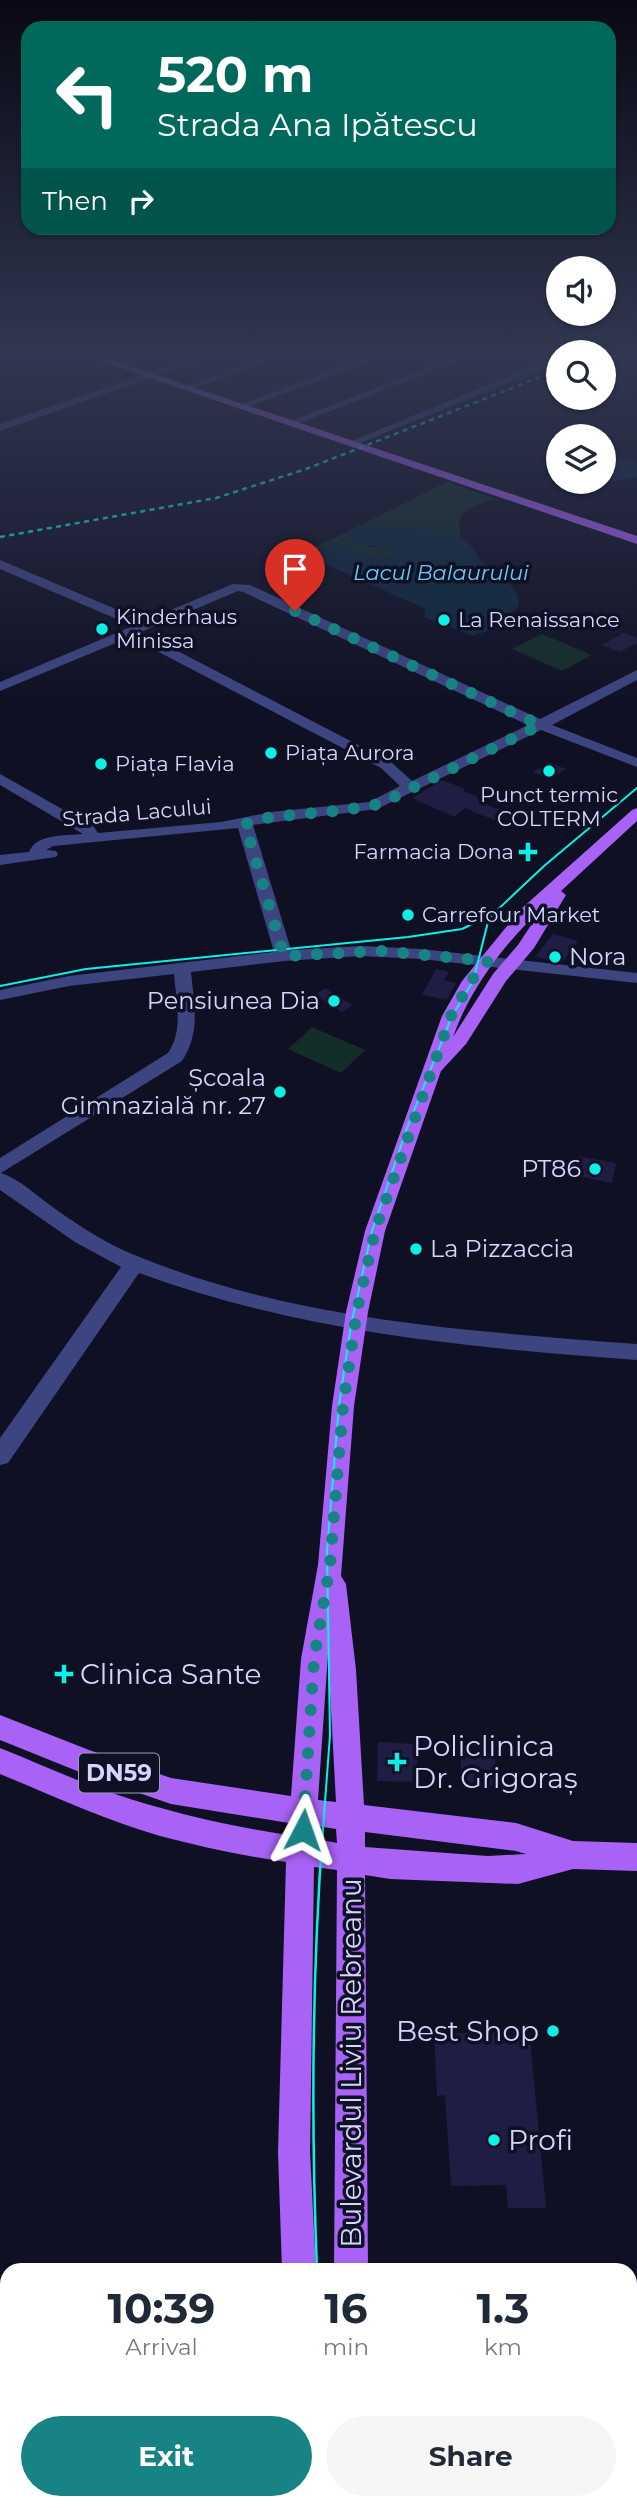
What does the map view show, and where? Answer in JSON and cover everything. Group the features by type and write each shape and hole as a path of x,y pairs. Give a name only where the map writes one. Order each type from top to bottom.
{"main road":[{"path":"440,473 637,540"},
{"path":"330,1565 343,1406 354,1325 375,1231 451,1016 471,981 527,913 637,813"},
{"path":"433,1071 460,1040 511,964 525,948 574,869"},
{"name":"Bulevardul Liviu Rebreanu","path":"299,2263 294,2152 298,1898 314,1659 330,1565"},
{"name":"Bulevardul Liviu Rebreanu","path":"330,1565 342,1659 351,1858 351,2263"},
{"name":"DN59","path":"0,1727 87,1762 171,1790 243,1804 516,1837 573,1855 637,1857"},
{"name":"DN59","path":"0,1761 111,1806 160,1822 238,1841 390,1864 518,1870 573,1855"}],"street":[{"path":"0,564 135,628 386,765 407,783"},
{"path":"0,687 135,628 237,587 246,588 540,725 637,763"},
{"path":"0,669 20,678"},
{"name":"Strada Lacului","path":"0,860 247,830 271,817 366,808 407,783 540,725 637,674"},
{"path":"0,779 88,830 92,837"},
{"path":"247,830 284,956"},
{"name":"Strada Lacului","path":"36,855 43,844 92,837 247,830"},
{"path":"0,995 69,981 284,956 382,951 637,978"},
{"path":"0,1167 175,1057 183,1047 186,1029 182,968"},
{"path":"0,1180 82,1236 134,1264 232,1297 354,1325 485,1340 637,1352"},
{"path":"0,1456 134,1264"}],"green space":[{"path":"447,482 496,499 473,507 463,514 459,525 461,537 436,532 357,528 368,547 382,547 392,552 392,555 386,558 371,557 335,542 313,553 308,551"},
{"path":"542,634 592,655 562,671 512,649"},
{"path":"312,1027 365,1050 341,1073 288,1049"}],"water":[{"path":"616,473 637,473 637,477 616,481"},
{"name":"Lacul Balaurului","path":"357,528 435,531 458,536 472,546 483,562 512,587 519,605 499,627 473,636 424,617 426,609 314,557 313,553 334,542 374,557 390,557 392,552 346,536"}],"building":[{"path":"624,633 637,638 637,643 620,652 602,645"},
{"name":"Punct termic COLTERM","path":"549,762 566,769 550,779 533,772"},
{"path":"442,780 465,789 463,791 505,812 494,820 465,808 454,817 412,798"},
{"path":"553,934 578,941 563,962 535,957"},
{"path":"436,969 449,972 444,980 456,983 447,1000 422,995"},
{"name":"Pensiunea Dia","path":"325,988 353,1005 342,1012 314,995"},
{"name":"PT86","path":"578,1156 616,1163 612,1183 573,1175"},
{"name":"Policlinica Dr. Grigoraș","path":"378,1742 417,1744 417,1782 377,1781"},
{"path":"482,1747 495,1747 496,1786 461,1785 461,1755 482,1756"},
{"name":"Profi","path":"434,2033 495,2033 496,2039 530,2039 546,2208 508,2208 506,2185 451,2186 445,2095 437,2096"}],"tram line":[{"path":"493,914 544,866 637,788"},
{"path":"0,986 86,969 408,937 462,929 493,914"},
{"path":"323,1829 330,1735 327,1551 339,1405 351,1325 372,1231 407,1128 452,1016 473,981 488,922 493,914"},
{"path":"317,2263 314,2048 323,1827"}],"railway":[{"path":"0,537 216,498 293,473"}],"place":[{"name":"La Renaissance","path":"444,620"},
{"name":"Kinderhaus Minissa","path":"102,629"},
{"name":"Piața Aurora","path":"271,753"},
{"name":"Piața Flavia","path":"101,764"},
{"name":"Punct termic COLTERM","path":"549,771"},
{"name":"Farmacia Dona","path":"528,852"},
{"name":"Carrefour Market","path":"408,915"},
{"name":"Nora","path":"555,957"},
{"name":"Pensiunea Dia","path":"334,1001"},
{"name":"Școala Gimnazială nr. 27","path":"280,1092"},
{"name":"PT86","path":"595,1169"},
{"name":"La Pizzaccia","path":"416,1249"},
{"name":"Clinica Sante","path":"64,1674"},
{"name":"Policlinica Dr. Grigoraș","path":"397,1762"},
{"name":"Best Shop","path":"553,2031"},
{"name":"Profi","path":"494,2140"}],"route":[{"path":"295,611 540,725 380,804 366,808 271,817 245,824 284,956 382,951 488,961 471,981 451,1016 375,1231 357,1311 343,1406 330,1565 314,1659 303,1830"}]}
